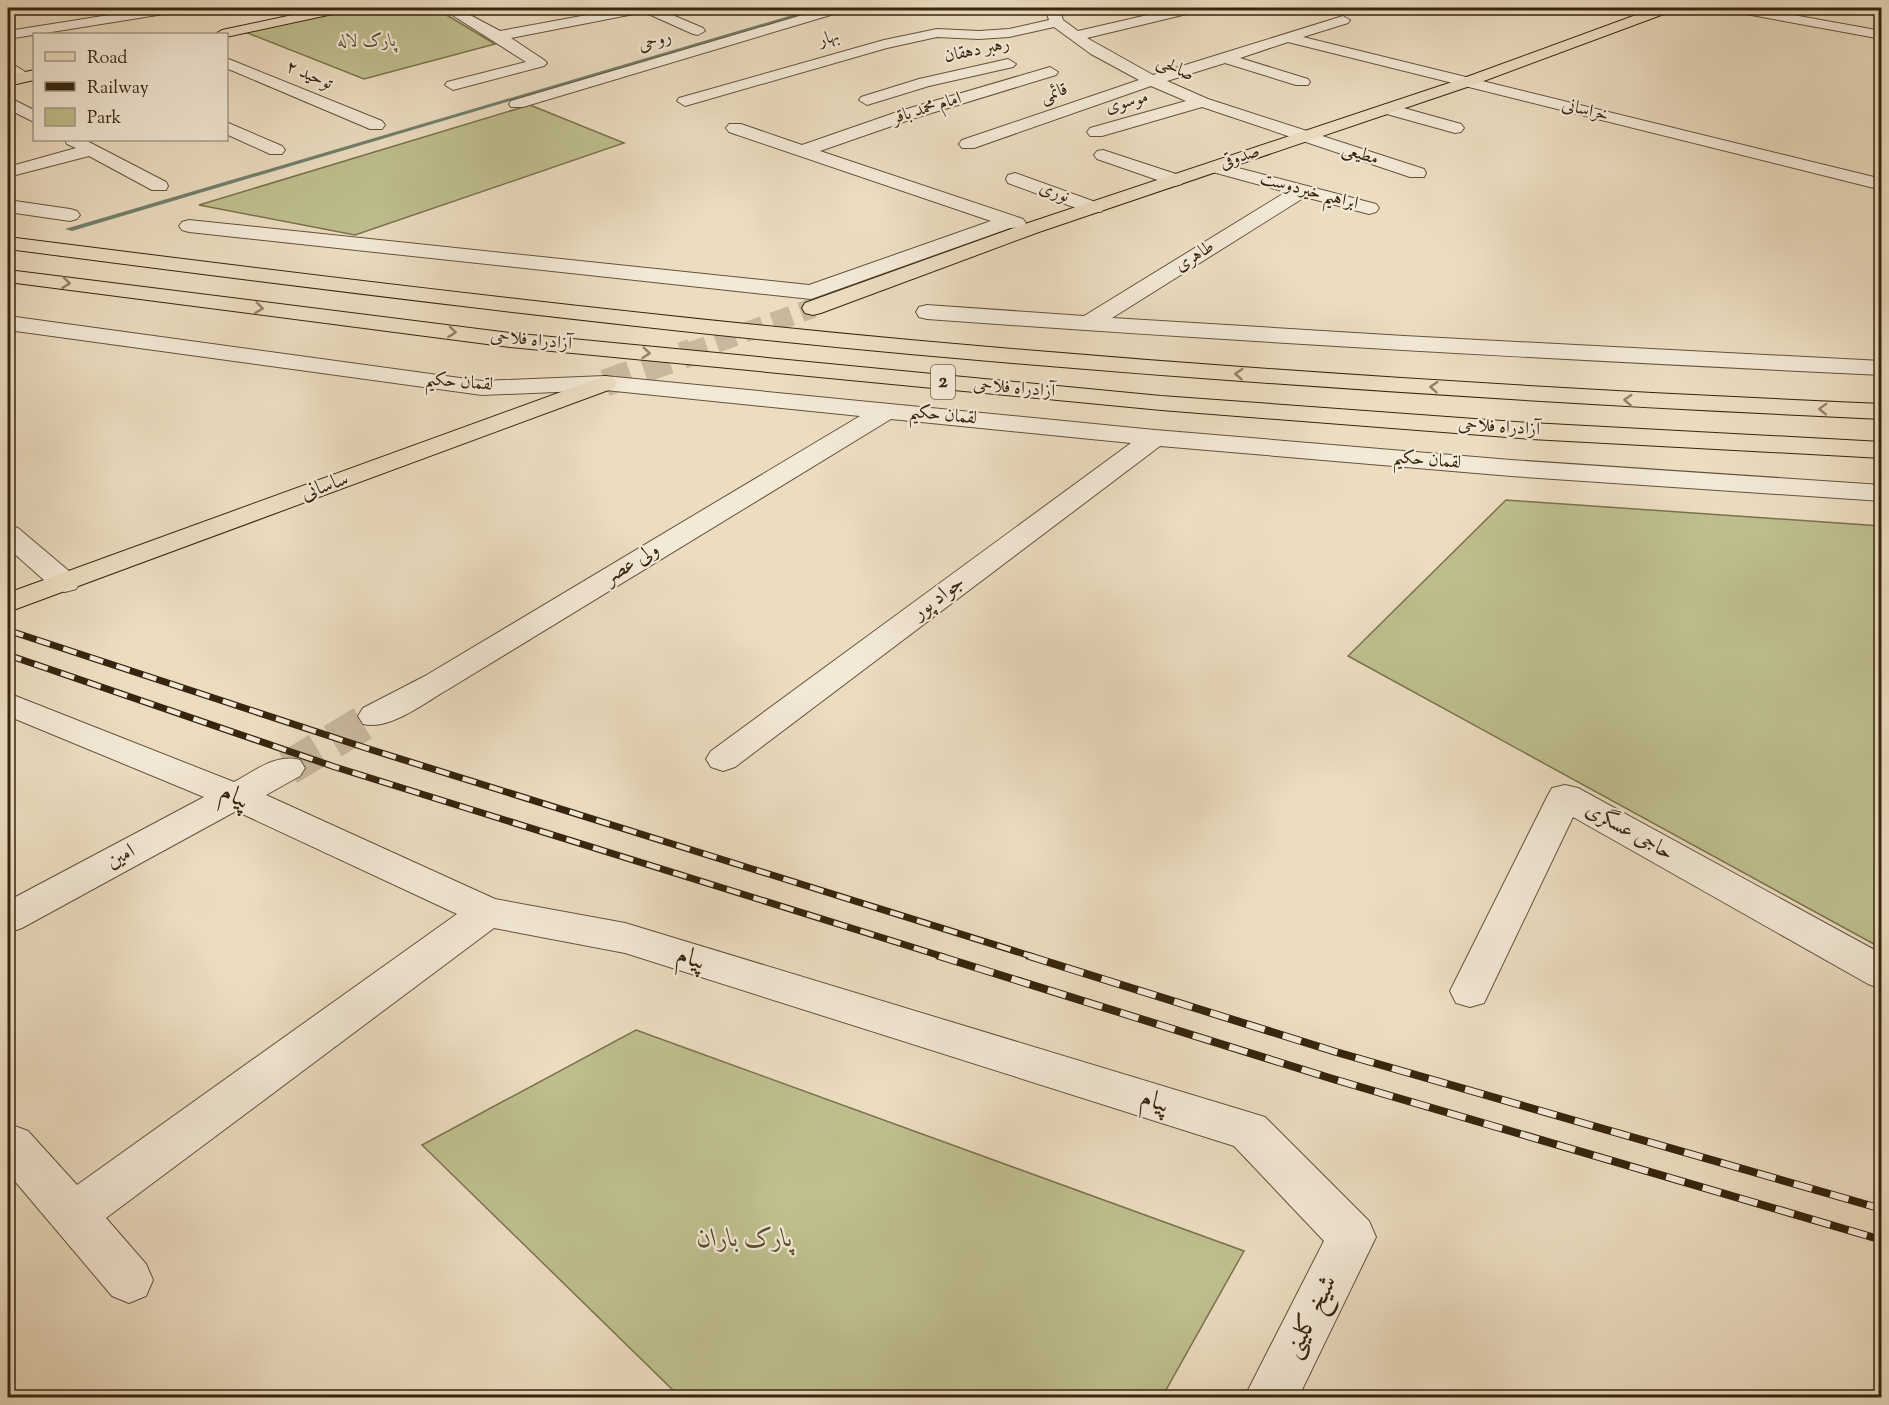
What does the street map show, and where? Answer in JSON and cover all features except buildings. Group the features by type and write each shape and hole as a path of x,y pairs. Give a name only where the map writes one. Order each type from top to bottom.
{"main road":[{"path":"227,33 342,8"},
{"name":"صدوقی","path":"813,308 1032,228 1467,82 1667,8"},
{"path":"8,81 29,76"},
{"name":"آزادراه فلاحی","path":"8,243 240,273 816,337 1209,372 1678,403 1881,412"},
{"name":"آزادراه فلاحی","path":"8,276 510,340 1149,402 1532,431 1881,450"},
{"name":"ساسانی","path":"8,603 605,383"}],"street":[{"path":"8,35 177,8"},
{"path":"453,85 539,63 454,8"},
{"path":"498,36 645,8 698,30"},
{"name":"روحی","path":"517,104 839,8"},
{"path":"1075,36 1194,8"},
{"path":"1736,8 1880,34"},
{"name":"صالحی","path":"1055,15 1075,36 1096,51 1152,81 1202,102 1303,137"},
{"name":"بهار","path":"685,101 884,44 937,33 979,35 1009,33 1055,15"},
{"name":"قائمی","path":"968,144 1152,81 1343,21"},
{"name":"خراسانی","path":"1288,38 1881,185"},
{"path":"1073,55 1096,51"},
{"path":"1225,58 1302,82"},
{"name":"رهبر دهقان","path":"867,100 926,82 1020,62"},
{"name":"توحید ۲","path":"228,63 376,125"},
{"name":"امام محمد باقر","path":"805,150 1047,63"},
{"path":"8,66 29,76"},
{"path":"8,102 33,117"},
{"name":"موسوی","path":"1096,132 1202,102"},
{"path":"1389,109 1455,128"},
{"path":"16,124 33,118"},
{"path":"228,128 276,150"},
{"path":"735,128 1032,228"},
{"name":"مطیعی","path":"1303,137 1417,173"},
{"path":"75,141 159,186"},
{"path":"8,172 90,150"},
{"path":"1103,155 1175,180"},
{"name":"ابراهیم خیردوست","path":"1215,167 1369,208"},
{"name":"نوری","path":"1015,179 1094,208"},
{"name":"طاهری","path":"1087,324 1302,190"},
{"path":"8,206 70,215"},
{"path":"189,226 811,292 1011,220"},
{"path":"927,312 1586,354 1881,368"},
{"name":"لقمان حکیم","path":"8,323 482,388 605,383 1155,438 1499,467 1881,493"},
{"name":"ولی عصر","path":"375,716 436,683 888,410"},
{"name":"جواد پور","path":"723,759 1155,438"},
{"path":"8,534 55,586"},
{"name":"پیام","path":"8,704 235,796 488,912 625,938 1249,1131 1352,1237"},
{"name":"امین","path":"8,918 288,768"},
{"name":"حاجی عسگری","path":"1470,991 1565,797 1881,973"},
{"path":"73,1215 488,912"},
{"path":"12,1145 129,1280"},
{"name":"شیخ کلینی","path":"1270,1398 1352,1237"}],"green space":[{"name":"پارک لاله","path":"351,8 435,8 495,44 364,79 245,32"},
{"path":"530,105 624,143 355,235 199,205"},
{"path":"1506,500 1881,526 1881,948 1348,656"},
{"name":"پارک باران","path":"636,1030 1244,1251 1162,1397 680,1397 422,1145"}],"waterway":[{"path":"69,229 820,8"}],"tunnel":[{"path":"688,353 813,308"},
{"path":"605,383 692,352"},
{"path":"288,768 375,716"}],"railway":[{"path":"10,631 369,749 1034,957"},
{"path":"8,655 335,767 944,957"},
{"path":"939,956 1333,1079 1882,1240"},
{"path":"1029,956 1336,1052 1882,1209"}]}
